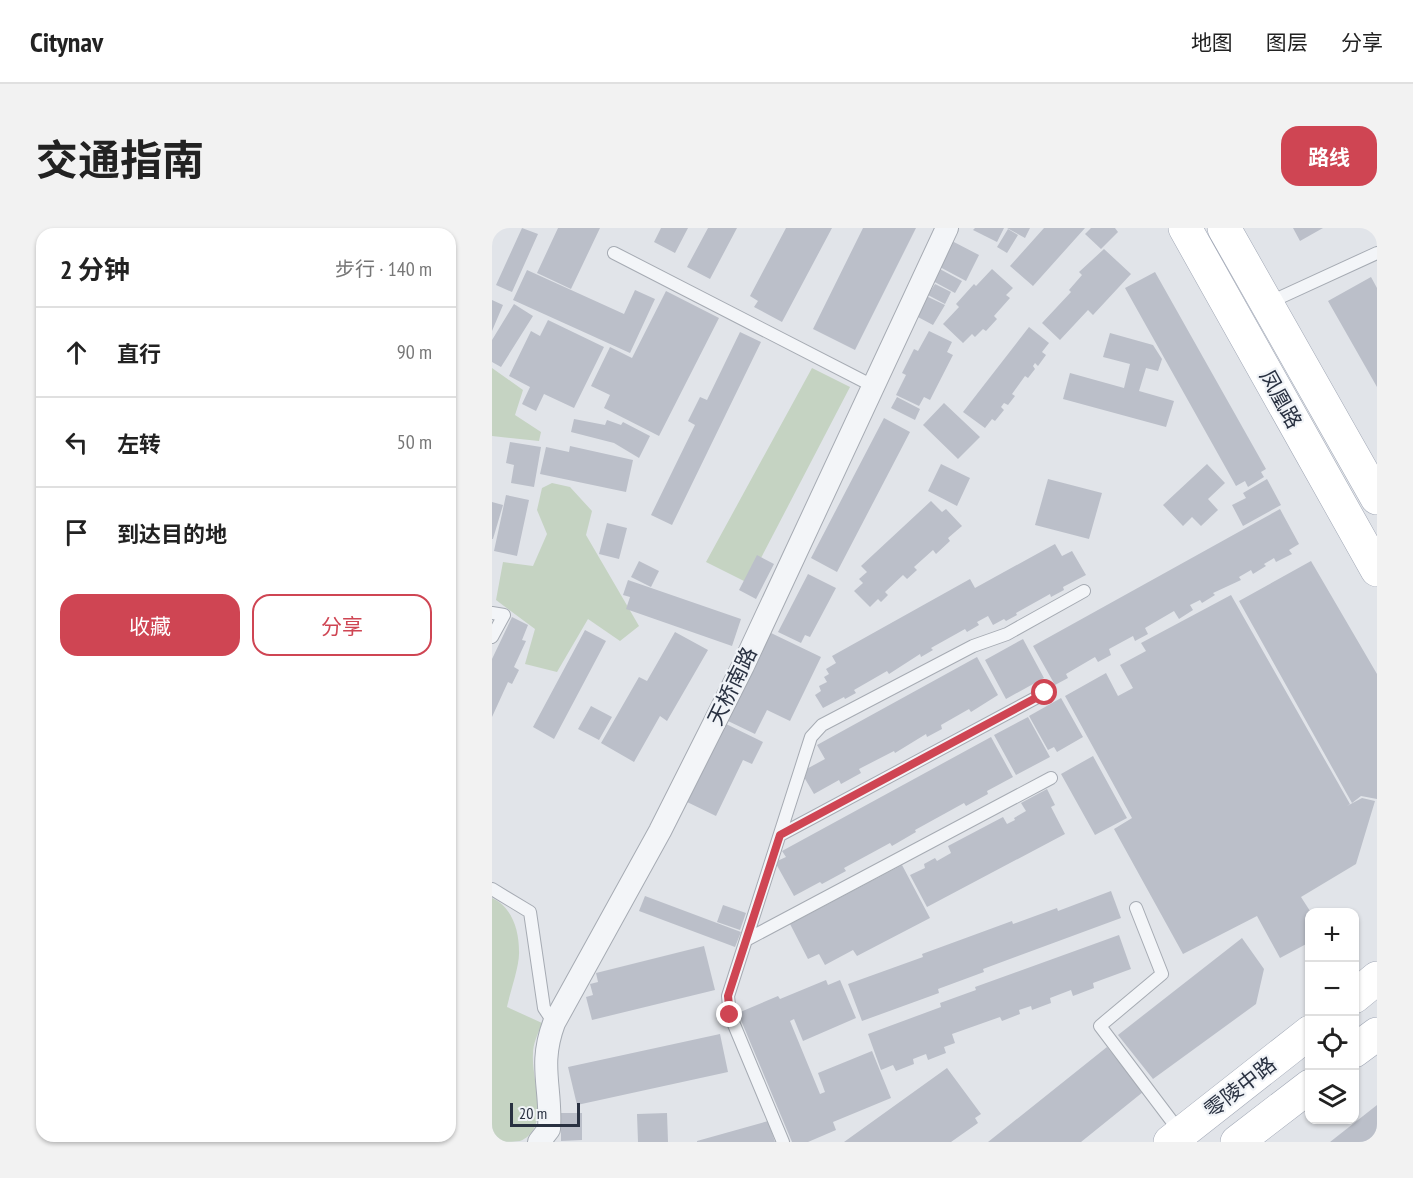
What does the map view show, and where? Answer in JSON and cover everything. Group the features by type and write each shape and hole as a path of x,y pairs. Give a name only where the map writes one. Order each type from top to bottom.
{"main road":[{"name":"凤凰路","path":"1185,228 1377,570"},
{"name":"凤凰路","path":"1224,228 1377,498"},
{"path":"1359,1047 1377,1034"},
{"name":"零陵中路","path":"1175,1138 1305,1036"},
{"name":"零陵中路","path":"1238,1142 1305,1090"}],"street":[{"name":"天桥南路","path":"539,1142 549,1129 545,1060 554,1023 660,831 742,666 947,228"}],"lane":[{"path":"1267,303 1377,252"},
{"path":"615,253 873,386"},
{"path":"783,1142 730,1015 728,996 812,737 822,725 973,646 1007,634 1084,591"},
{"path":"492,613 504,615 492,637"},
{"path":"780,835 1045,693"},
{"path":"746,940 1051,778"},
{"path":"492,888 530,912 542,999 544,1008 554,1023"},
{"path":"1137,908 1162,974 1100,1026 1175,1138"}],"green space":[{"path":"492,368 523,390 515,415 541,432 539,441 492,436"},
{"path":"812,368 850,387 748,583 706,562"},
{"path":"552,483 570,487 592,511 586,535 639,626 620,641 588,619 557,672 525,664 535,629 496,600 503,562 533,566 547,534 537,510 542,488"},
{"path":"492,898 505,907 518,935 518,964 507,1007 542,1023 533,1054 538,1115 530,1135 520,1141 492,1142"}],"building":[{"path":"522,228 538,234 512,292 496,285"},
{"path":"558,228 600,228 571,289 537,273"},
{"path":"661,228 688,228 675,253 654,242"},
{"path":"708,228 737,228 710,279 687,267"},
{"path":"786,228 832,228 782,322 754,307 758,301 750,296"},
{"path":"863,228 916,228 855,350 813,329"},
{"path":"975,228 1004,228 997,242 973,230"},
{"path":"1007,228 1030,228 1025,238"},
{"path":"1044,228 1085,228 1033,286 1010,266"},
{"path":"1091,228 1115,228 1118,232 1101,249 1085,234"},
{"path":"1293,228 1323,228 1300,241"},
{"path":"1008,229 1018,235 1007,253 997,247"},
{"path":"950,240 979,255 966,281 938,266"},
{"path":"1104,249 1131,274 1093,315 1088,310 1060,340 1042,323 1071,292 1069,290 1082,275 1079,272"},
{"path":"938,268 962,281 955,293 931,280"},
{"path":"992,269 1013,288 1006,295 1010,298 994,316 997,319 986,331 983,329 975,337 972,334 963,343 943,324 959,307 956,304"},
{"path":"527,270 624,314 635,290 655,299 630,353 513,300"},
{"path":"1155,272 1266,469 1261,472 1264,477 1248,487 1245,481 1236,486 1125,288"},
{"path":"1371,277 1377,288 1377,387 1328,301"},
{"path":"935,284 951,292 945,304 928,295"},
{"path":"666,291 719,318 659,436 604,408 610,395 591,386 610,347 632,358"},
{"path":"926,296 945,305 933,325 916,316"},
{"path":"492,300 503,305 492,331"},
{"path":"514,304 533,316 501,367 492,362 492,340"},
{"path":"548,320 604,347 574,408 544,394 536,411 522,404 530,387 509,376 531,331 540,336"},
{"path":"1029,327 1049,343 1042,352 1046,355 1038,366 1035,363 1033,366 1035,369 1028,378 1025,376 1012,394 1015,396 1008,405 1004,403 1001,407 1004,410 985,428 963,412"},
{"path":"929,331 952,342 947,352 953,355 930,400 924,397 919,406 896,395 906,375 902,373 914,349 918,351"},
{"path":"740,332 761,342 672,525 651,515 695,425 688,421 700,397 707,400"},
{"path":"1110,333 1153,345 1162,359 1158,371 1146,368 1139,391 1174,401 1166,427 1063,399 1070,373 1124,388 1130,364 1103,357"},
{"path":"897,397 920,409 915,420 891,408"},
{"path":"944,403 980,437 958,459 923,425"},
{"path":"884,418 910,432 837,572 811,558"},
{"path":"574,419 605,425 607,420 621,425 623,422 650,436 639,458 614,443 571,432"},
{"path":"510,442 541,447 534,487 511,483 514,465 506,463"},
{"path":"570,446 633,460 626,492 540,474 546,447 569,452"},
{"path":"941,464 970,478 957,506 928,491"},
{"path":"1207,464 1225,483 1208,499 1218,510 1201,526 1192,517 1183,526 1163,505"},
{"path":"1048,479 1102,493 1089,539 1035,525"},
{"path":"1267,479 1281,505 1243,526 1232,505 1246,498 1243,493"},
{"path":"506,495 529,500 517,556 494,551"},
{"path":"931,501 942,512 946,509 962,526 948,538 950,541 936,554 933,550 914,567 917,570 907,579 903,575 885,592 888,595 881,602 878,599 870,607 854,591 863,583 859,579 867,572 861,566"},
{"path":"492,502 503,505 493,539 492,539"},
{"path":"1280,509 1299,544 1289,550 1292,554 1276,562 1274,558 1253,574 1251,570 1239,577 1241,580 1213,593 1215,595 1202,603 1200,600 1190,605 1193,610 1179,619 1174,611 1145,628 1148,634 1135,641 1133,636 1109,649 1111,655 1098,662 1095,657 1066,674 1068,678 1055,685 1033,646"},
{"path":"607,523 627,528 619,559 599,554"},
{"path":"1055,544 1062,556 1072,551 1086,575 1063,587 1064,590 1051,597 1050,594 1006,621 1004,619 993,625 988,616 977,622 979,625 967,632 965,629 931,648 933,650 921,657 920,654 889,674 887,671 854,690 856,693 823,708 815,695 821,691 819,686 827,682 824,677 829,674 826,669 836,663 832,656 970,579 975,588"},
{"path":"757,555 774,564 756,599 739,590"},
{"path":"639,561 659,571 651,587 631,577"},
{"path":"1311,561 1377,674 1377,799 1361,796 1352,803 1239,601"},
{"path":"808,574 836,588 810,637 805,635 801,643 778,632"},
{"path":"628,580 741,619 732,646 626,609 630,597 623,595"},
{"path":"1231,595 1350,804 1347,806 1362,798 1375,801 1356,864 1301,897 1308,908 1305,908 1305,945 1280,958 1257,916 1183,954 1114,829 1132,818 1065,696 1106,673 1118,696 1133,688 1120,665 1146,651 1141,643"},
{"path":"512,617 528,625 522,640 526,641 514,667 519,670 512,684 508,682 492,717 492,659"},
{"path":"585,630 606,641 554,739 533,727"},
{"path":"675,632 708,650 667,721 660,716 634,762 601,743 639,677 647,681"},
{"path":"771,633 821,657 790,721 767,710 755,734 728,721"},
{"path":"1023,639 1044,678 1006,699 985,660"},
{"path":"977,657 998,695 971,712 969,709 941,725 942,729 927,737 926,734 895,753 894,751 859,769 861,773 841,784 839,780 814,794 801,772 825,759 817,745"},
{"path":"1061,698 1083,737 1057,752 1054,747 1048,750 1029,716"},
{"path":"591,706 612,717 599,740 578,729"},
{"path":"1028,717 1050,757 1016,775 994,735"},
{"path":"724,723 763,742 752,764 743,760 716,816 685,801"},
{"path":"991,737 1013,777 966,806 964,803 915,830 916,832 892,846 890,843 844,868 846,871 794,896 775,862 786,857 782,851"},
{"path":"1093,756 1127,818 1095,835 1061,774"},
{"path":"1047,789 1055,805 1051,807 1065,834 927,907 910,875 925,868 924,864 935,858 937,861 951,853 948,846 1003,817 1007,824 1015,820 1014,818 1026,811 1021,803"},
{"path":"902,865 930,918 857,956 853,950 825,965 819,954 808,959 790,924"},
{"path":"1111,891 1121,918 983,969 984,972 938,989 939,993 862,1021 848,984 1012,921 1013,924 1057,908 1058,911"},
{"path":"645,896 741,932 735,947 639,911"},
{"path":"723,905 746,913 740,930 717,922"},
{"path":"1119,935 1131,969 1093,983 1094,988 1073,996 1071,990 1050,998 1051,1003 1032,1010 1031,1006 1019,1010 1020,1014 1002,1021 1000,1017 952,1034 955,1043 944,1047 946,1053 928,1060 926,1054 913,1059 914,1064 896,1071 893,1065 881,1070 868,1034 941,1007 940,1003 976,990 975,987"},
{"path":"1242,938 1264,969 1256,1004 1153,1079 1118,1035"},
{"path":"704,946 715,990 592,1020 586,997 593,995 590,984 598,982 596,973"},
{"path":"826,980 828,985 840,980 856,1018 803,1041 794,1019 790,1021 820,1094 825,1092 818,1073 872,1051 891,1098 833,1122 836,1130 808,1142 792,1142 738,1013 778,996 780,999"},
{"path":"720,1034 728,1072 577,1105 568,1067"},
{"path":"1107,1047 1143,1092 1081,1142 988,1142"},
{"path":"947,1068 981,1114 975,1118 978,1123 951,1142 844,1142"},
{"path":"1377,1105 1377,1142 1330,1142 1353,1124 1359,1124 1359,1119"},
{"path":"561,1113 582,1113 582,1140 561,1141"},
{"path":"667,1113 668,1142 638,1142 637,1114"},
{"path":"768,1121 775,1142 697,1142 697,1141"}],"route":[{"path":"730,1015 728,996 780,835 1045,693"}]}
